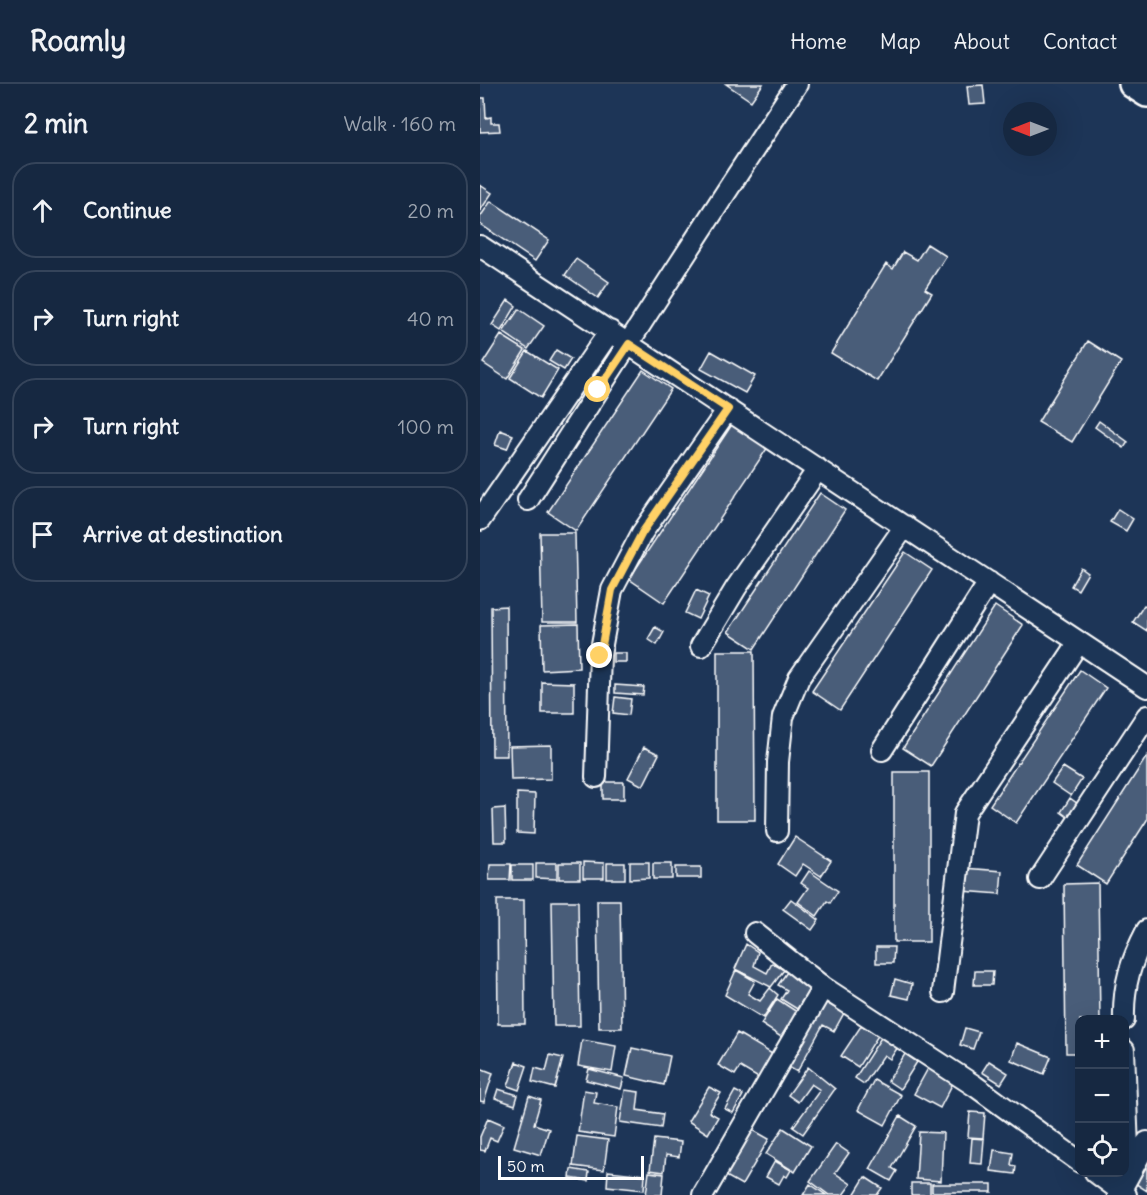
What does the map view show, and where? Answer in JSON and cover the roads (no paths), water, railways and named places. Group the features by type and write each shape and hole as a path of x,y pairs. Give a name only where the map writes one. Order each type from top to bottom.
{"main road":[{"path":"1133,84 1147,93"}],"street":[{"path":"528,500 695,237 797,84"},
{"path":"480,246 1147,687"},
{"path":"480,520 610,332"},
{"path":"596,777 600,656 612,590 642,533 728,409"},
{"path":"702,646 736,588 818,469"},
{"path":"777,831 778,762 783,717 799,678 905,526"},
{"path":"882,750 989,582"},
{"path":"944,992 965,813 1079,642"},
{"path":"1040,879 1147,716"},
{"path":"1124,1015 1124,1000 1132,959 1147,930"},
{"path":"754,933 824,987 975,1086 1075,1158"},
{"path":"703,1195 824,987"},
{"path":"1124,1189 1125,1069"},
{"path":"1124,1189 1147,1142"},
{"path":"1102,1177 1124,1189"}]}
